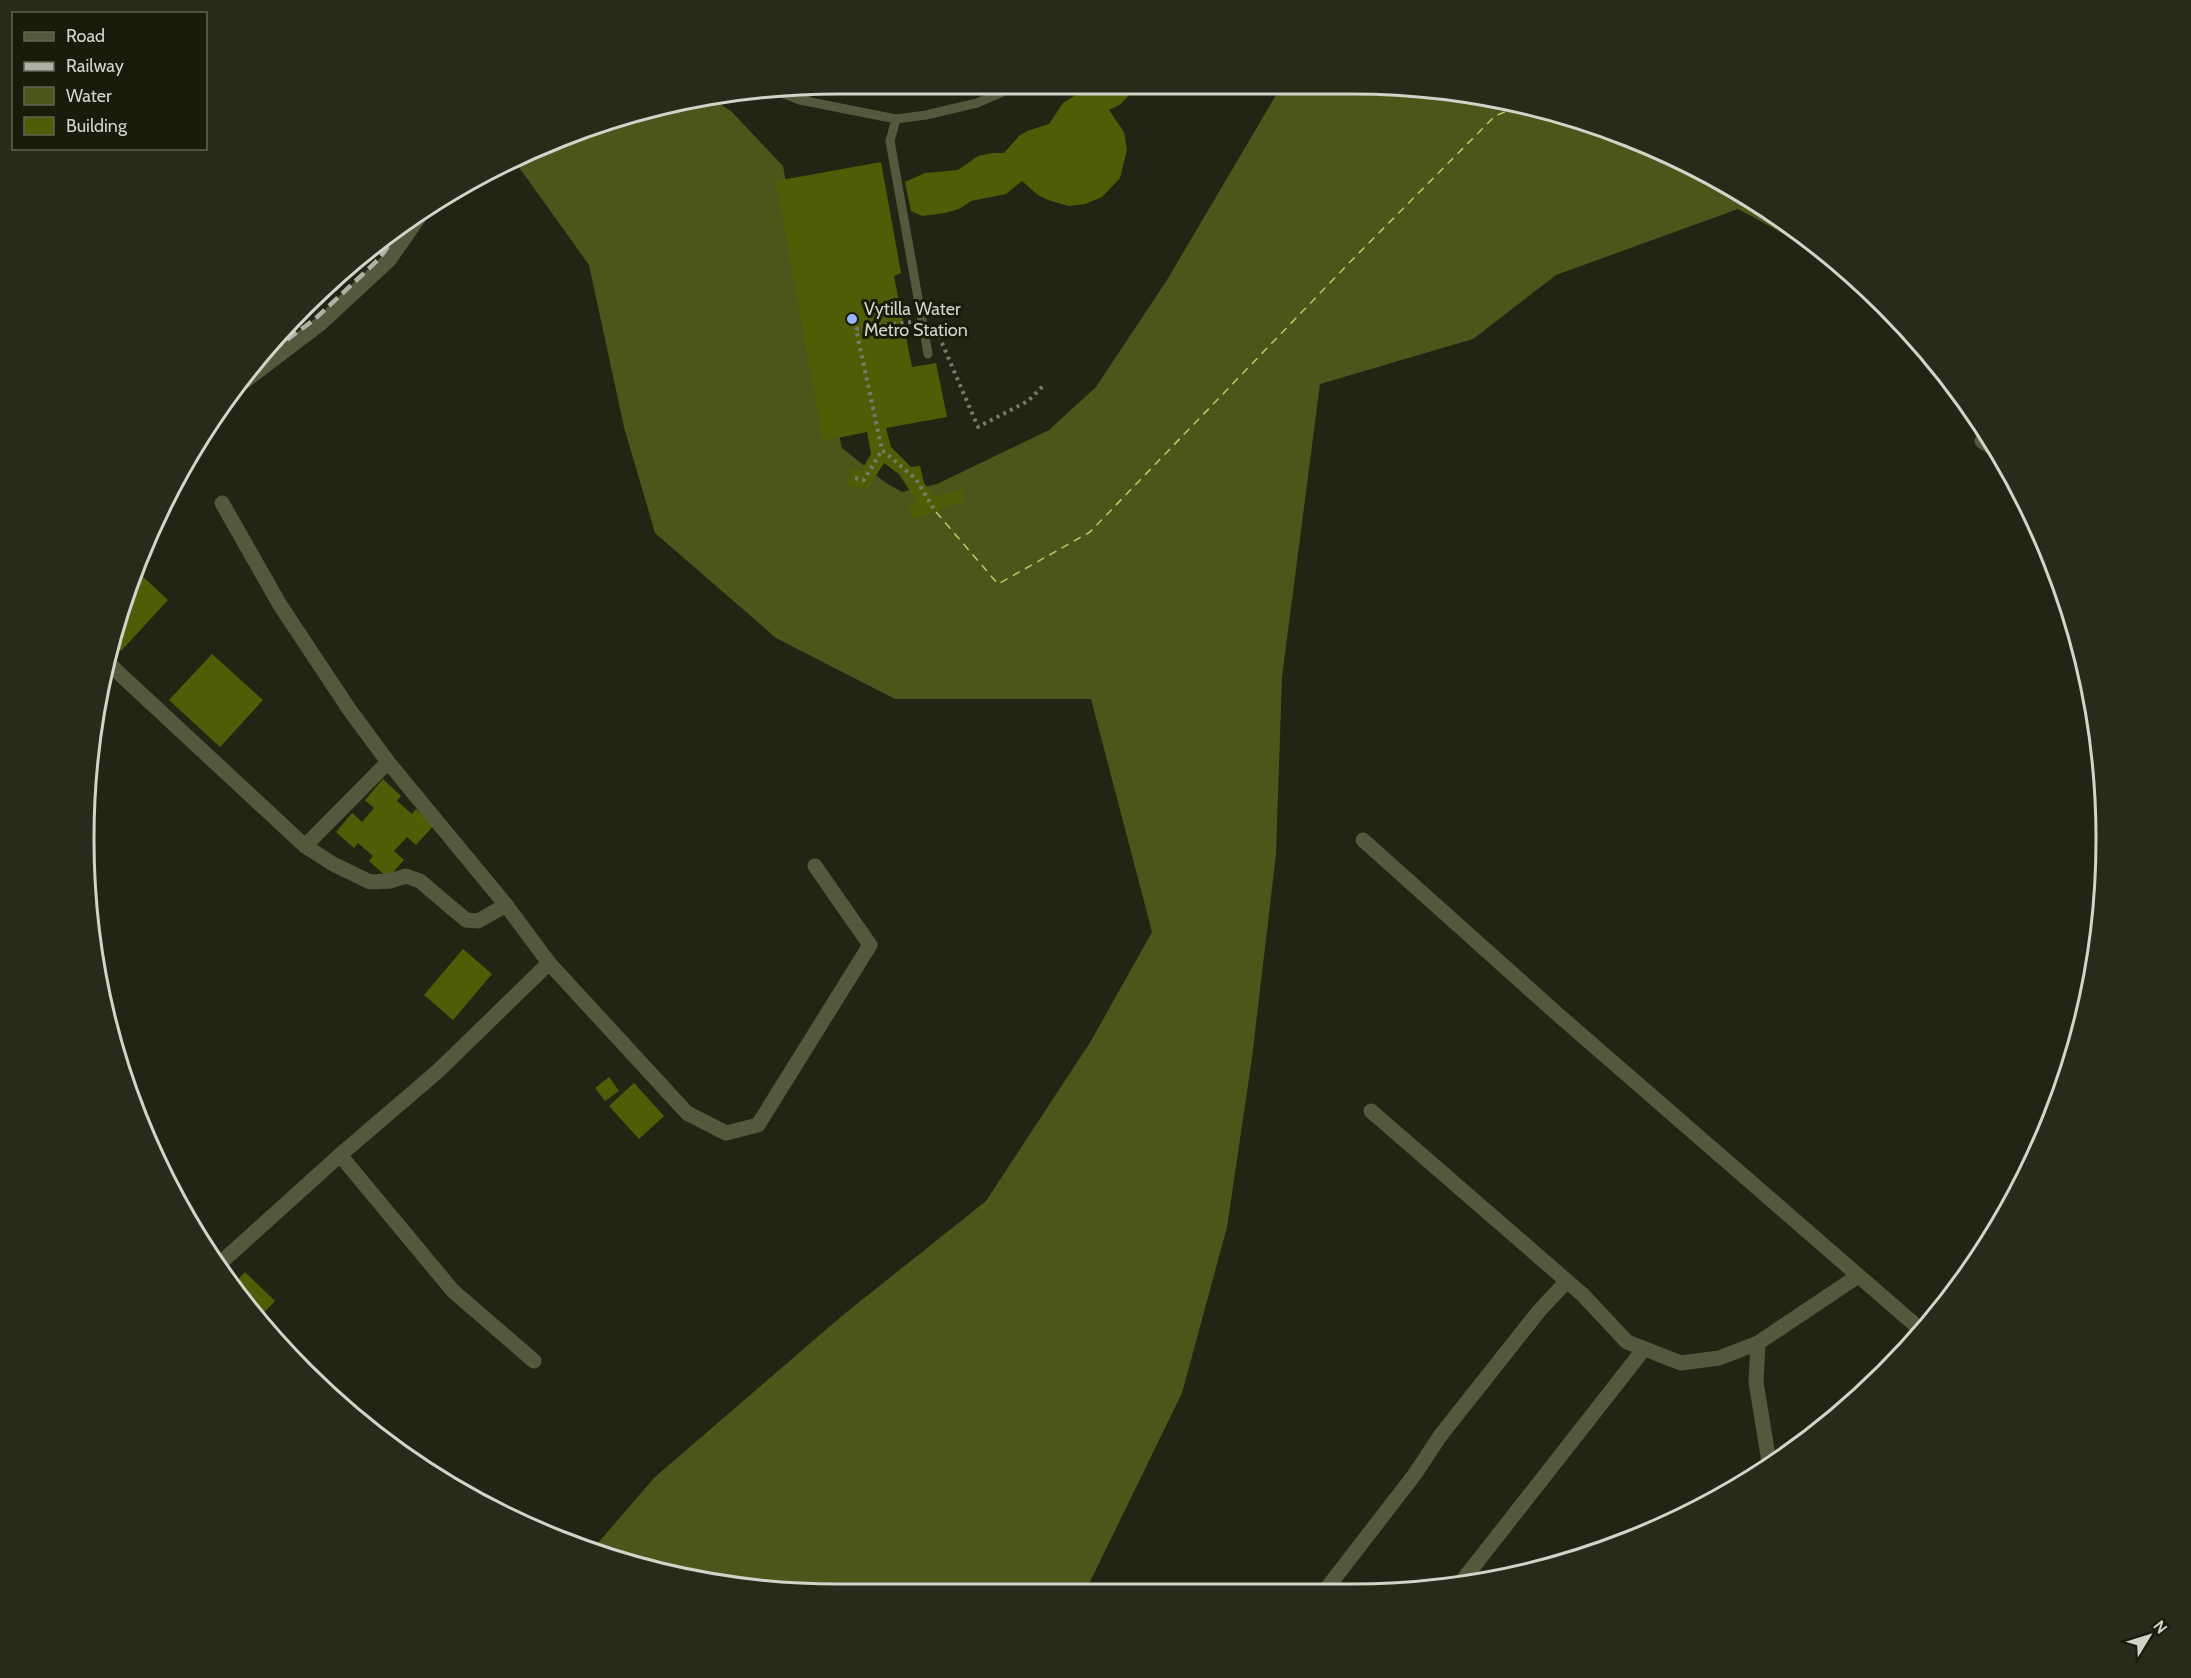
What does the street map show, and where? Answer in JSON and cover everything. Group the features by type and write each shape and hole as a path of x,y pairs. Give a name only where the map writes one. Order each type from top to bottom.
{"street":[{"path":"264,367 320,324 389,260 409,232"},
{"path":"222,503 280,605 349,709 388,762 506,905 549,963 687,1113 726,1133 758,1125 870,945 815,866"},
{"path":"115,669 305,846 333,864 370,882 406,876 420,881 466,920 478,921 506,905"},
{"path":"305,846 388,762"},
{"path":"1363,840 1563,1019 1916,1325"},
{"path":"225,1260 340,1155 438,1071 549,963"},
{"path":"1371,1111 1583,1295 1627,1342 1681,1363 1719,1358 1758,1342 1858,1276"},
{"path":"340,1155 453,1291 534,1361"},
{"path":"1334,1584 1440,1436 1539,1311 1567,1281"},
{"path":"1758,1342 1756,1382 1768,1456"},
{"path":"1473,1573 1644,1349"}],"lane":[{"path":"790,96 896,119 926,115 977,103 995,95"},
{"path":"800,100 804,96"},
{"path":"896,119 890,141 928,354"}],"path":[{"path":"918,321 856,329 882,450 916,479 935,511"},
{"path":"938,333 978,427 1028,401 1043,386"},
{"path":"855,478 864,480 882,450"}],"water":[{"path":"1276,95 1401,96 1497,109 1545,120 1637,151 1681,171 1724,194 1790,238 1738,209 1556,275 1473,339 1320,384 1282,677 1276,854 1252,1058 1227,1227 1182,1393 1089,1584 790,1582 694,1569 646,1558 598,1543 655,1477 843,1315 986,1201 1091,1041 1152,932 1091,699 895,699 776,638 655,533 624,427 589,265 519,167 600,134 646,120 721,105 732,112 783,166 815,335 842,448 886,483 902,492 937,484 1049,430 1096,387 1167,280"}],"building":[{"path":"1076,95 1129,95 1121,104 1109,110 1124,132 1127,150 1120,178 1102,197 1085,204 1069,206 1038,195 1022,181 1006,194 971,201 959,209 945,213 922,216 911,211 905,182 925,173 958,170 978,156 1004,153 1019,136 1049,124 1063,103"},
{"name":"Vytilla Water Metro Station","path":"881,162 901,273 894,276 912,367 936,363 947,417 886,428 891,447 911,467 920,466 924,483 935,497 961,489 965,501 913,519 908,505 917,502 899,474 884,463 868,488 848,486 851,467 861,471 871,454 867,432 823,441 776,181"},
{"path":"143,576 168,600 121,651 120,646"},
{"path":"212,654 263,700 220,747 169,700"},
{"path":"383,779 401,796 397,801 412,814 416,809 434,825 416,845 407,837 394,851 404,860 388,878 369,861 373,856 358,843 354,848 336,832 352,813 362,822 374,808 365,800"},
{"path":"463,949 492,974 453,1020 424,995"},
{"path":"609,1077 619,1091 605,1101 595,1088"},
{"path":"634,1083 664,1116 639,1139 609,1106"},
{"path":"245,1272 275,1301 264,1312 239,1279"}],"ferry route":[{"path":"936,512 998,584 1090,532 1350,262 1495,116 1506,111"}],"railway":[{"path":"287,339 315,319 379,259 388,247"}],"place":[{"name":"Vytilla Water Metro Station","path":"852,319"}]}
